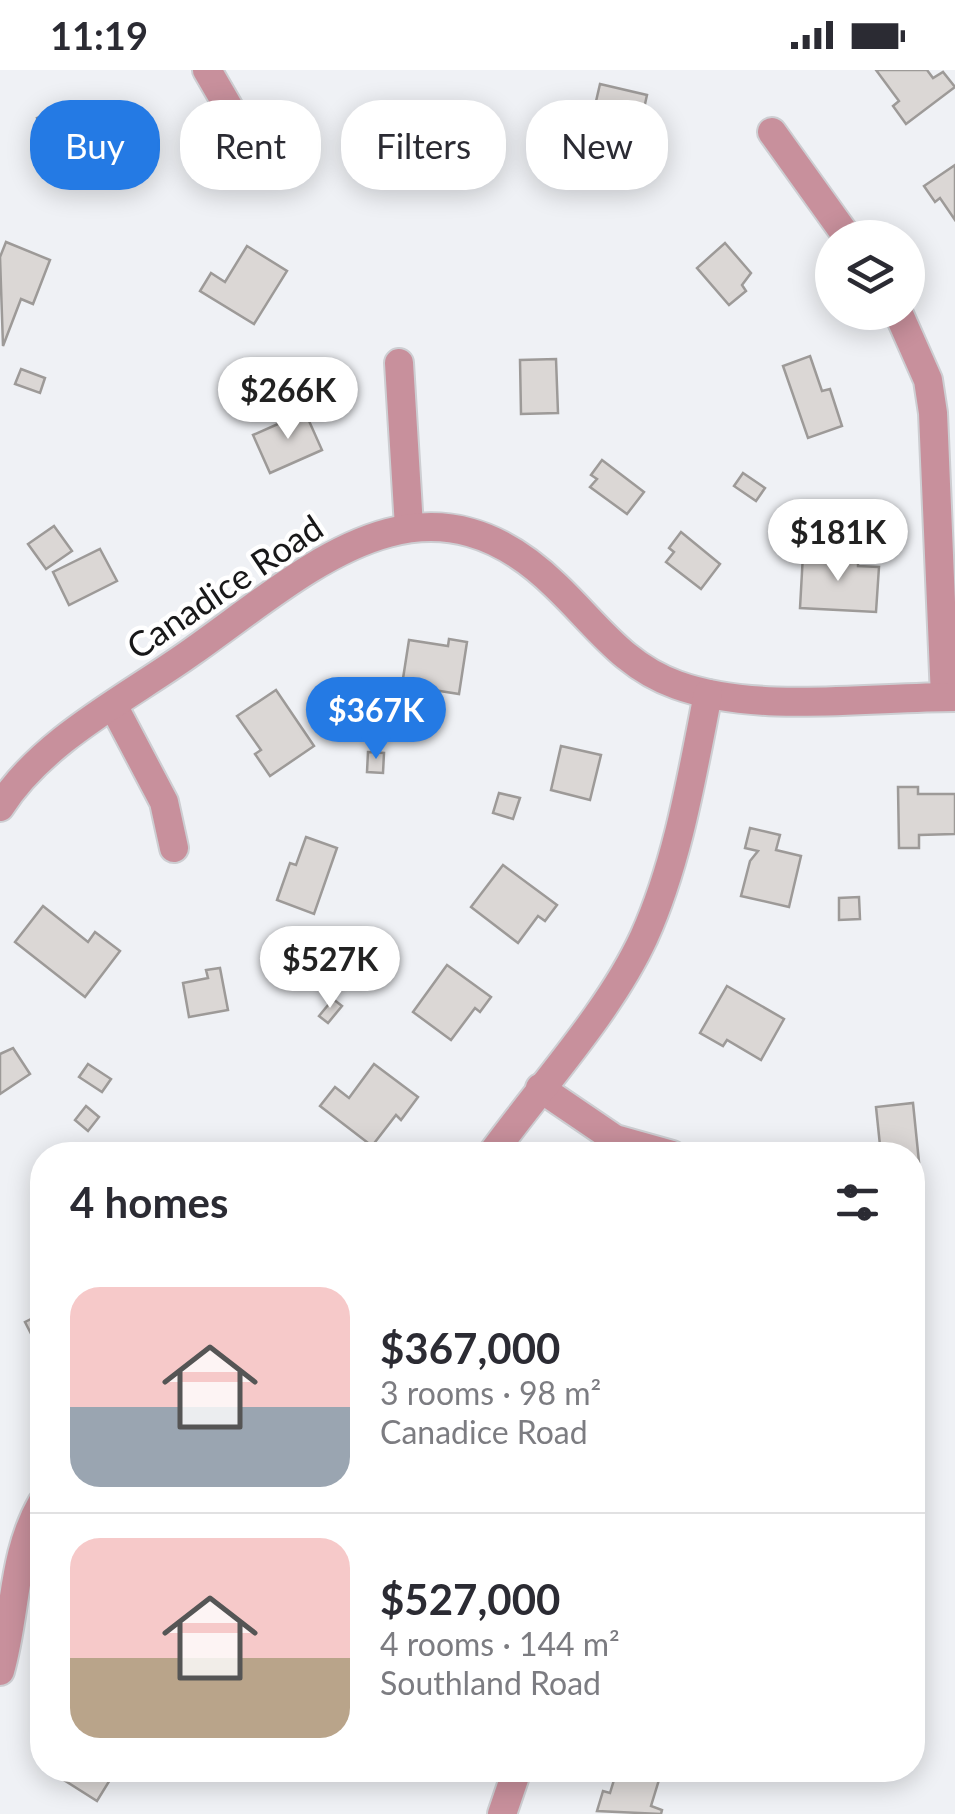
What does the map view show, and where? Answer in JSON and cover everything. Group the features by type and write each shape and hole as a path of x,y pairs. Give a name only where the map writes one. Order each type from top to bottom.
{"street":[{"path":"208,70 225,100"},
{"path":"772,132 835,220"},
{"path":"906,330 928,380 933,413 950,697"},
{"path":"399,362 409,526"},
{"name":"Canadice Road","path":"0,806 41,758 322,560 379,533 409,526 461,532 496,543 555,584 611,646 637,666 675,685 708,694 764,699 950,697"},
{"path":"500,1142 619,981 643,939 660,894 708,694"},
{"path":"114,708 157,786 174,848"},
{"path":"540,1088 614,1139 625,1142"},
{"path":"0,1671 11,1632 22,1549 30,1531"},
{"path":"502,1814 512,1782"}],"building":[{"path":"876,70 927,70 933,78 943,72 955,87 906,124 893,106 899,101"},
{"path":"600,84 647,95 646,100 596,100"},
{"path":"955,165 955,220 940,198 935,202 924,186"},
{"path":"6,242 50,260 33,304 21,299 3,346 0,257"},
{"path":"725,243 751,273 742,285 746,291 729,305 697,268"},
{"path":"247,246 287,271 254,324 200,291 211,273 225,282"},
{"path":"810,356 822,391 830,389 842,426 808,438 783,366"},
{"path":"556,359 558,413 521,414 520,360"},
{"path":"21,369 45,378 40,393 15,384"},
{"path":"305,412 322,450 270,473 253,435"},
{"path":"602,460 644,492 627,514 590,487 597,479 591,475"},
{"path":"743,473 765,488 756,501 734,486"},
{"path":"54,526 72,551 46,569 28,544"},
{"path":"681,532 720,564 701,589 666,562 674,552 669,548"},
{"path":"100,549 117,581 69,605 53,572"},
{"path":"803,554 858,557 858,566 879,567 876,612 800,608"},
{"path":"449,639 467,642 459,694 402,685 409,640 448,646"},
{"path":"276,690 314,746 270,776 255,754 261,750 237,716"},
{"path":"561,746 601,755 590,800 551,790"},
{"path":"368,752 384,753 383,773 367,772"},
{"path":"898,787 918,787 918,794 955,794 955,834 919,835 919,848 899,848"},
{"path":"499,793 520,798 513,819 493,813"},
{"path":"750,828 780,835 776,850 801,856 789,907 741,896 750,861 758,851 745,848"},
{"path":"306,837 337,848 314,914 277,900 290,863 296,865"},
{"path":"503,865 557,905 545,921 538,916 518,943 471,907"},
{"path":"859,897 860,919 839,920 839,898"},
{"path":"43,906 88,942 95,932 120,951 85,997 15,942"},
{"path":"317,935 330,940 319,964 307,958"},
{"path":"447,965 491,997 480,1012 475,1008 451,1040 413,1012"},
{"path":"220,968 228,1010 189,1017 183,983 208,978 206,970"},
{"path":"727,986 784,1019 761,1060 727,1040 723,1046 700,1033"},
{"path":"333,999 342,1006 328,1023 319,1016"},
{"path":"13,1048 30,1074 0,1094 0,1054"},
{"path":"88,1064 111,1079 102,1092 79,1077"},
{"path":"374,1064 418,1097 401,1120 396,1115 375,1142 367,1142 320,1106 335,1087 349,1098"},
{"path":"913,1103 917,1142 880,1142 876,1107"},
{"path":"86,1106 99,1117 88,1131 75,1120"},
{"path":"67,1782 109,1782 97,1801"},
{"path":"613,1782 658,1782 651,1806 662,1810 661,1814 597,1811 603,1791 610,1793"}]}
